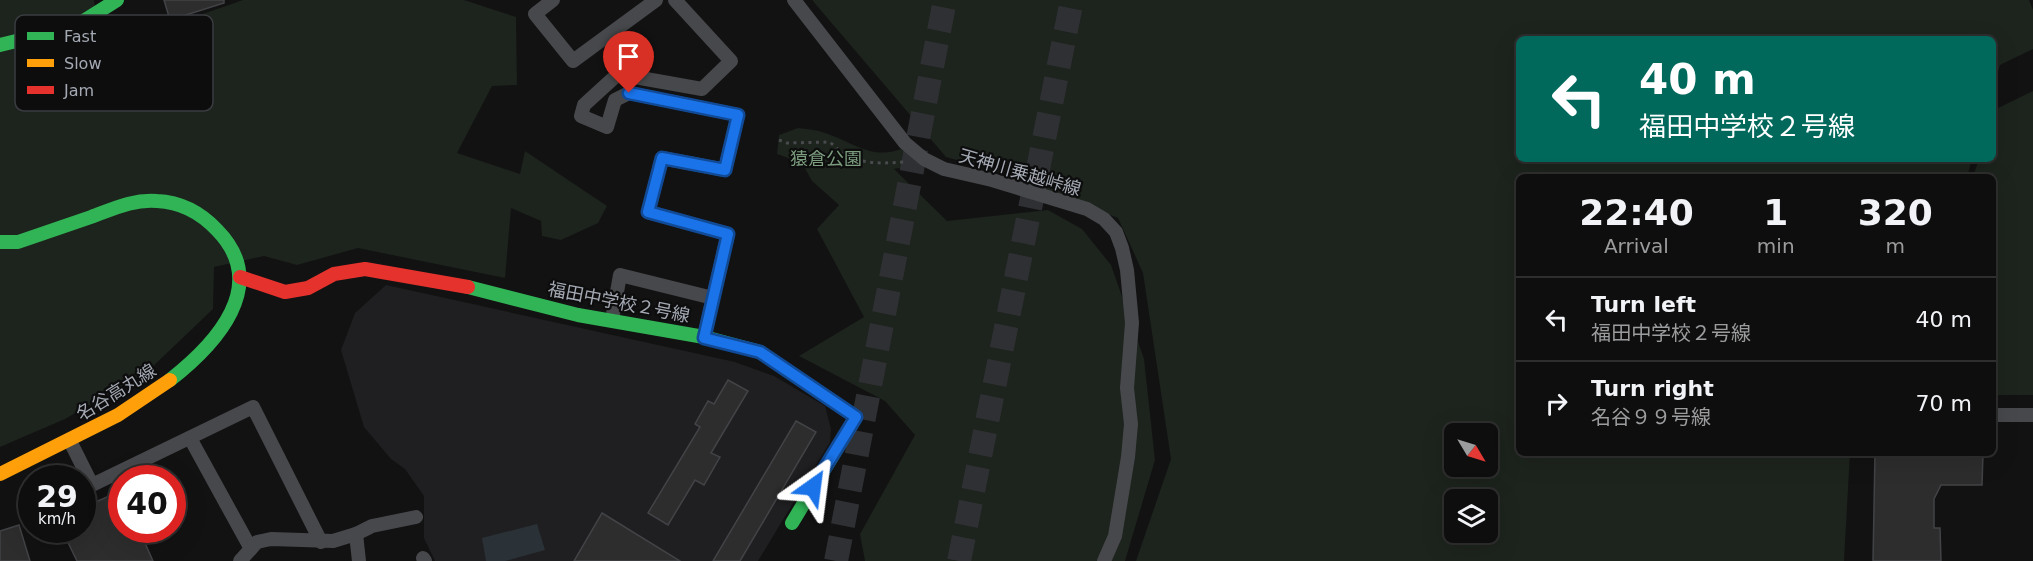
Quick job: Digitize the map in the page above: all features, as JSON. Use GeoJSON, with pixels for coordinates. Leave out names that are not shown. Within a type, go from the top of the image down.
{"type":"FeatureCollection","features":[{"type":"Feature","properties":{"kind":"street"},"geometry":{"type":"LineString","coordinates":[[93,15],[117,0]]}},
{"type":"Feature","properties":{"kind":"street"},"geometry":{"type":"LineString","coordinates":[[553,0],[536,14],[573,61],[656,0]]}},
{"type":"Feature","properties":{"kind":"street"},"geometry":{"type":"LineString","coordinates":[[675,0],[731,62],[702,89],[618,74],[584,105],[580,116],[607,127],[615,100],[629,93],[738,115],[725,170],[662,158],[648,212],[728,234],[704,338]]}},
{"type":"Feature","properties":{"kind":"street","name":"天神川乗越峠線"},"geometry":{"type":"LineString","coordinates":[[794,0],[904,143],[924,159],[960,174],[992,180],[1070,202],[1104,219],[1116,232],[1127,270],[1132,323],[1126,388],[1131,424],[1115,536],[1104,561]]}},
{"type":"Feature","properties":{"kind":"street"},"geometry":{"type":"LineString","coordinates":[[0,45],[15,41]]}},
{"type":"Feature","properties":{"kind":"street","name":"名谷高丸線"},"geometry":{"type":"LineString","coordinates":[[0,242],[18,242],[135,202],[173,202],[201,214],[221,234],[233,251],[240,277],[238,302],[221,330],[194,359],[150,396],[70,441],[0,474]]}},
{"type":"Feature","properties":{"kind":"street","name":"福田中学校２号線"},"geometry":{"type":"LineString","coordinates":[[240,277],[285,292],[308,288],[334,274],[365,269],[457,284],[578,315],[704,338],[760,352],[856,417],[792,523]]}},
{"type":"Feature","properties":{"kind":"street"},"geometry":{"type":"LineString","coordinates":[[612,320],[620,275],[713,298]]}},
{"type":"Feature","properties":{"kind":"street"},"geometry":{"type":"LineString","coordinates":[[70,441],[92,485],[254,407],[321,542]]}},
{"type":"Feature","properties":{"kind":"street"},"geometry":{"type":"LineString","coordinates":[[1996,415],[2033,415]]}},
{"type":"Feature","properties":{"kind":"street"},"geometry":{"type":"LineString","coordinates":[[190,438],[251,549]]}},
{"type":"Feature","properties":{"kind":"street"},"geometry":{"type":"LineString","coordinates":[[240,561],[257,542],[271,539],[333,541],[357,534],[372,526],[416,517]]}},
{"type":"Feature","properties":{"kind":"street"},"geometry":{"type":"LineString","coordinates":[[357,534],[359,561]]}},
{"type":"Feature","properties":{"kind":"path"},"geometry":{"type":"LineString","coordinates":[[779,140],[787,143],[830,142],[838,150],[858,161],[877,164],[924,159]]}},
{"type":"Feature","properties":{"kind":"shaded area"},"geometry":{"type":"Polygon","coordinates":[[[386,285],[735,362],[774,376],[825,406],[831,429],[830,442],[758,561],[435,561],[424,538],[424,496],[405,469],[391,459],[364,427],[341,350],[355,313],[386,285]]]}},
{"type":"Feature","properties":{"kind":"shaded area"},"geometry":{"type":"Polygon","coordinates":[[[537,524],[545,550],[505,561],[486,561],[482,538],[537,524]]]}},
{"type":"Feature","properties":{"kind":"green space"},"geometry":{"type":"Polygon","coordinates":[[[0,0],[94,0],[96,15],[15,15],[15,111],[213,111],[213,15],[200,15],[243,0],[464,0],[516,17],[517,85],[492,86],[457,153],[520,174],[525,151],[607,206],[598,223],[561,240],[542,236],[541,221],[511,208],[505,278],[358,248],[297,265],[264,256],[214,267],[213,309],[147,372],[65,419],[0,447],[0,0]]]}},
{"type":"Feature","properties":{"kind":"green space"},"geometry":{"type":"Polygon","coordinates":[[[812,0],[2029,0],[2033,10],[2033,49],[2000,65],[1996,79],[1996,36],[1516,36],[1516,162],[1971,162],[1968,174],[1516,174],[1516,456],[1850,456],[1844,561],[1136,561],[1171,459],[1143,273],[1118,218],[1013,176],[946,157],[812,0]]]}},
{"type":"Feature","properties":{"kind":"green space"},"geometry":{"type":"Polygon","coordinates":[[[2033,91],[2033,395],[1996,395],[1996,174],[1974,174],[1978,162],[1996,162],[1996,109],[2033,91]]]}},
{"type":"Feature","properties":{"kind":"green space","name":"猿倉公園"},"geometry":{"type":"Polygon","coordinates":[[[798,128],[822,132],[873,152],[882,153],[904,148],[923,164],[894,169],[947,221],[1048,210],[1082,229],[1111,265],[1144,359],[1155,460],[1125,561],[865,561],[860,534],[915,435],[885,401],[799,356],[864,317],[817,229],[839,205],[812,181],[802,163],[777,154],[779,135],[798,128]]]}},
{"type":"Feature","properties":{"kind":"building"},"geometry":{"type":"Polygon","coordinates":[[[164,0],[224,0],[224,3],[186,15],[168,15],[164,0]]]}},
{"type":"Feature","properties":{"kind":"building"},"geometry":{"type":"Polygon","coordinates":[[[728,380],[748,391],[711,453],[720,457],[704,485],[695,480],[668,525],[648,513],[700,427],[695,424],[708,401],[714,404],[728,380]]]}},
{"type":"Feature","properties":{"kind":"building"},"geometry":{"type":"Polygon","coordinates":[[[796,421],[816,432],[740,561],[713,561],[796,421]]]}},
{"type":"Feature","properties":{"kind":"building"},"geometry":{"type":"Polygon","coordinates":[[[1875,456],[1983,456],[1982,485],[1941,485],[1934,499],[1934,528],[1940,528],[1941,561],[1873,561],[1875,456]]]}},
{"type":"Feature","properties":{"kind":"building"},"geometry":{"type":"Polygon","coordinates":[[[108,497],[108,543],[145,543],[153,561],[77,561],[68,543],[96,543],[96,502],[108,497]]]}},
{"type":"Feature","properties":{"kind":"building"},"geometry":{"type":"Polygon","coordinates":[[[602,513],[680,561],[574,561],[602,513]]]}},
{"type":"Feature","properties":{"kind":"building"},"geometry":{"type":"Polygon","coordinates":[[[18,525],[18,543],[24,543],[30,561],[0,561],[0,531],[18,525]]]}},
{"type":"Feature","properties":{"kind":"tunnel"},"geometry":{"type":"LineString","coordinates":[[836,561],[945,0]]}},
{"type":"Feature","properties":{"kind":"tunnel"},"geometry":{"type":"LineString","coordinates":[[959,561],[1072,0]]}},
{"type":"Feature","properties":{"kind":"traffic: fast"},"geometry":{"type":"LineString","coordinates":[[93,15],[117,0]]}},
{"type":"Feature","properties":{"kind":"traffic: fast"},"geometry":{"type":"LineString","coordinates":[[0,45],[15,41]]}},
{"type":"Feature","properties":{"kind":"traffic: fast"},"geometry":{"type":"LineString","coordinates":[[0,242],[18,242],[131,203],[166,202],[190,210],[204,218],[217,230],[232,251],[239,272],[238,292],[231,312],[219,331],[204,349],[170,380]]}},
{"type":"Feature","properties":{"kind":"traffic: fast"},"geometry":{"type":"LineString","coordinates":[[468,287],[578,315],[704,337],[760,352],[856,417],[792,523]]}},
{"type":"Feature","properties":{"kind":"traffic: slow"},"geometry":{"type":"LineString","coordinates":[[0,474],[118,415],[170,380]]}},
{"type":"Feature","properties":{"kind":"traffic: jam"},"geometry":{"type":"LineString","coordinates":[[240,277],[285,292],[308,288],[334,274],[365,269],[468,287]]}},
{"type":"Feature","properties":{"kind":"route"},"geometry":{"type":"LineString","coordinates":[[629,93],[738,115],[725,170],[662,158],[648,212],[728,234],[704,338],[760,352],[856,417],[813,487]]}}]}
